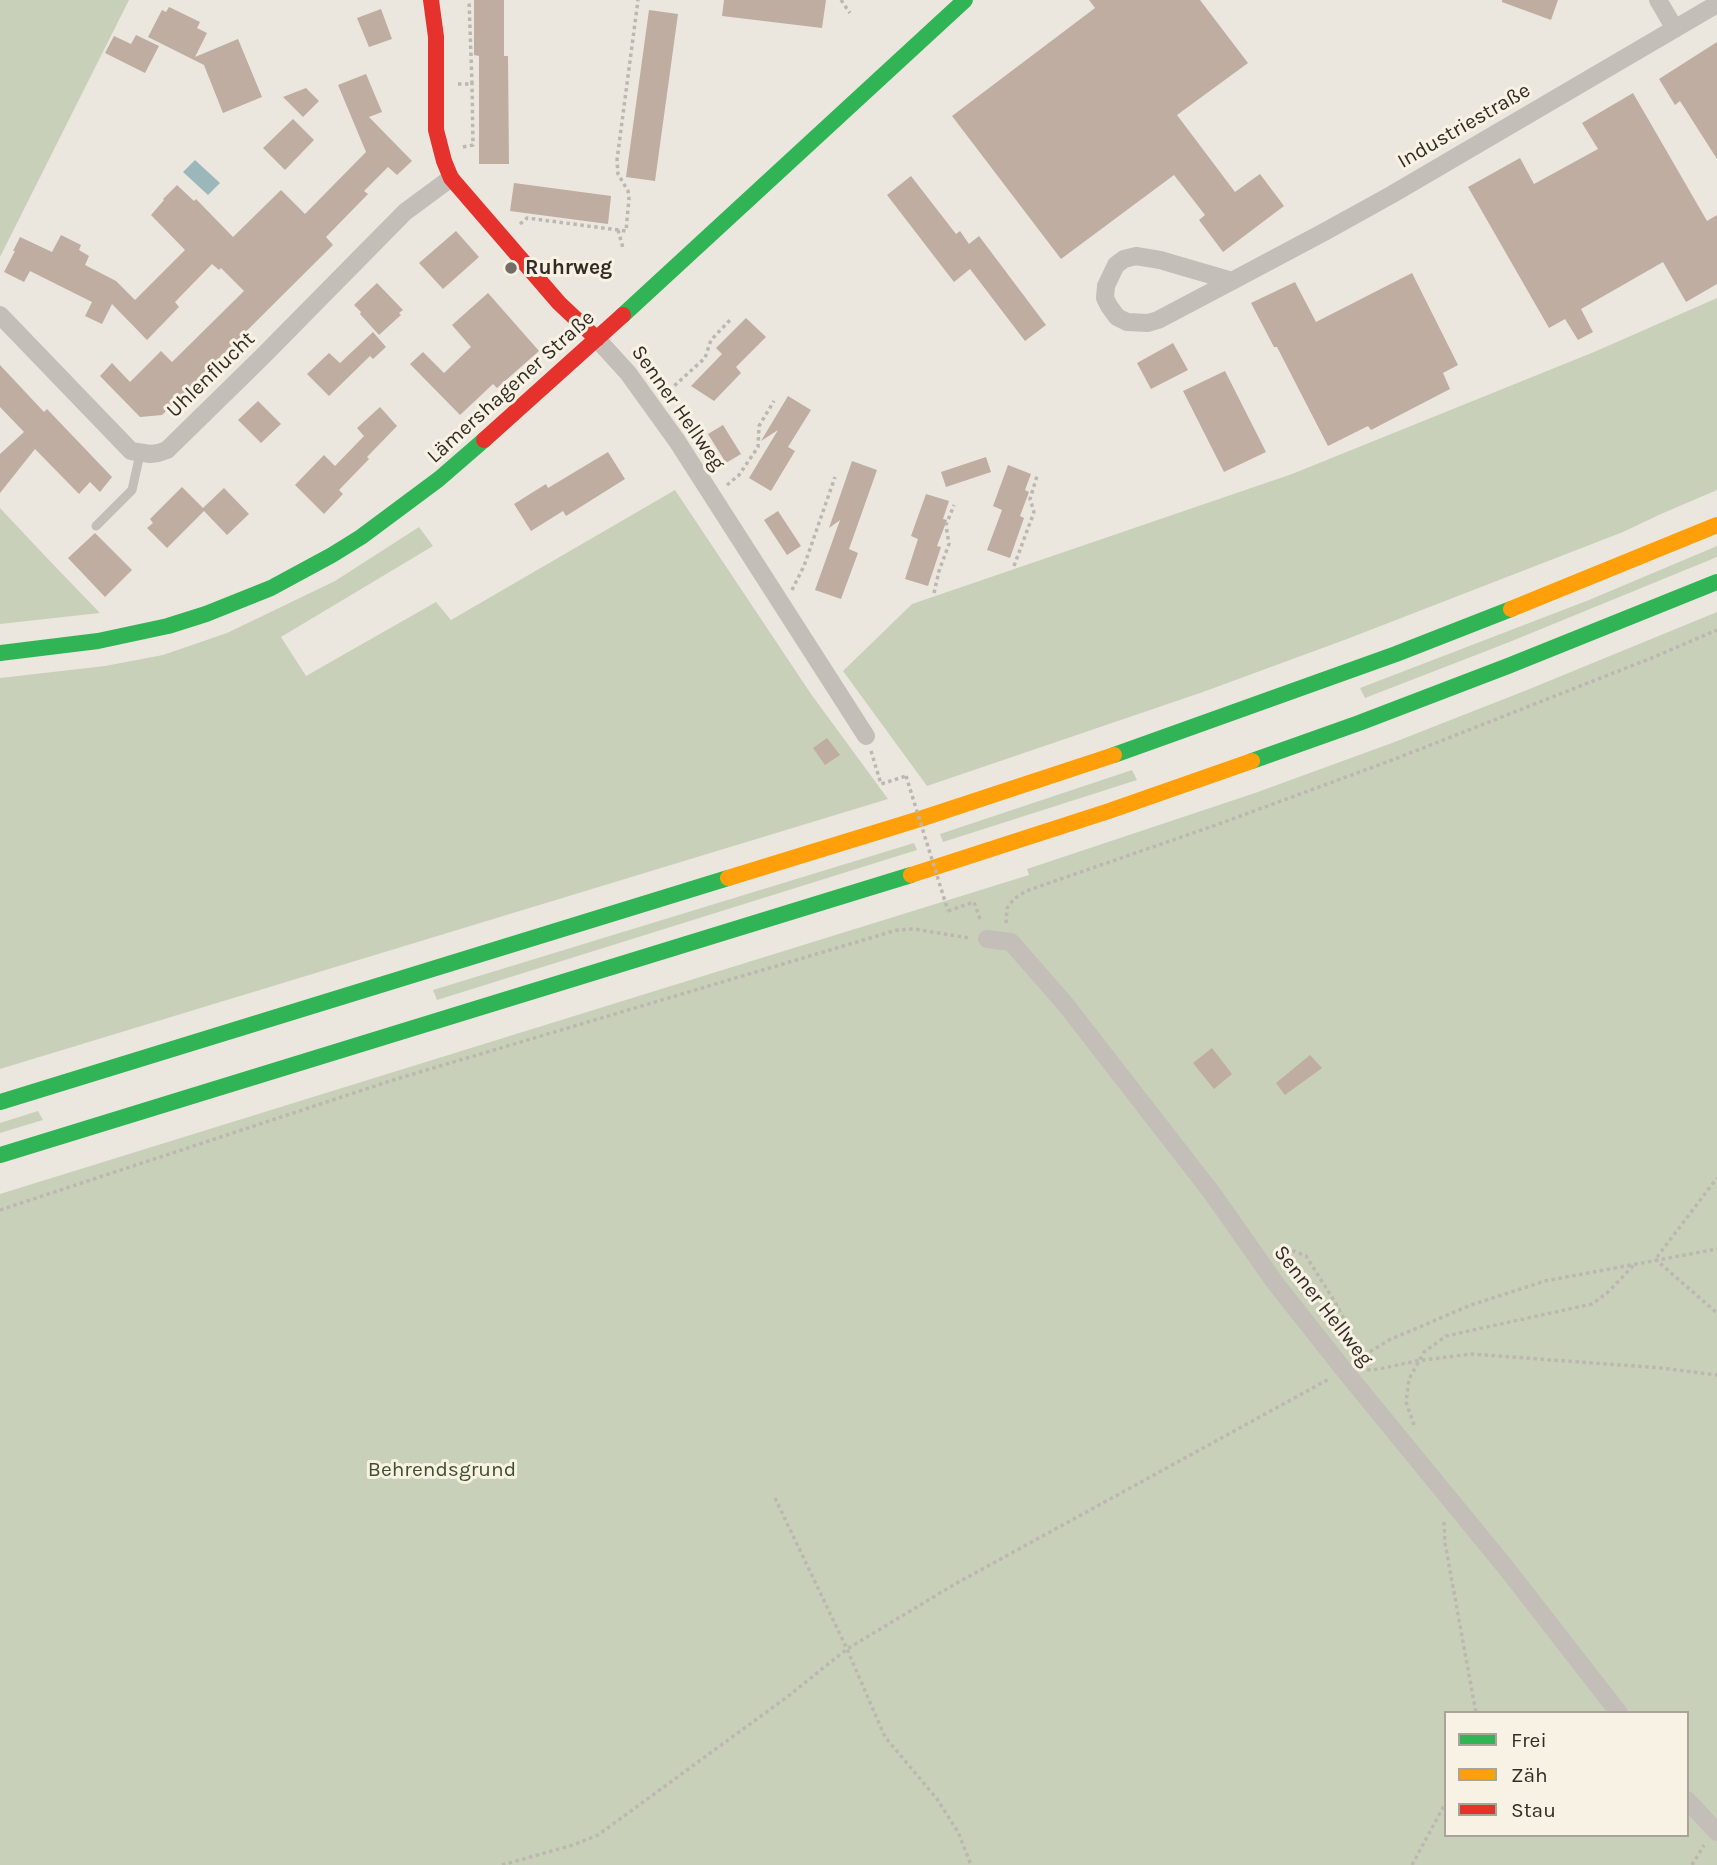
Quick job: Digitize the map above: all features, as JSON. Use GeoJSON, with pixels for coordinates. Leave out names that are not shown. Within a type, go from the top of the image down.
{"type":"FeatureCollection","features":[{"type":"Feature","properties":{"kind":"main road","name":"Senner Hellweg"},"geometry":{"type":"LineString","coordinates":[[431,0],[436,37],[436,130],[440,150],[451,178],[559,303],[597,339]]}},
{"type":"Feature","properties":{"kind":"main road","name":"Lämershagener Straße"},"geometry":{"type":"LineString","coordinates":[[0,653],[98,641],[168,626],[234,604],[299,573],[361,537],[439,479],[514,415],[965,0]]}},
{"type":"Feature","properties":{"kind":"main road"},"geometry":{"type":"LineString","coordinates":[[0,1102],[1071,770],[1396,654],[1717,525]]}},
{"type":"Feature","properties":{"kind":"main road"},"geometry":{"type":"LineString","coordinates":[[0,1155],[925,871],[1109,811],[1359,723],[1717,582]]}},
{"type":"Feature","properties":{"kind":"street"},"geometry":{"type":"LineString","coordinates":[[1658,0],[1675,29]]}},
{"type":"Feature","properties":{"kind":"street","name":"Industriestraße"},"geometry":{"type":"LineString","coordinates":[[1232,281],[1160,260],[1136,256],[1124,259],[1116,265],[1106,286],[1105,298],[1117,317],[1148,323],[1158,320],[1232,281],[1383,200],[1717,4]]}},
{"type":"Feature","properties":{"kind":"street","name":"Uhlenflucht"},"geometry":{"type":"LineString","coordinates":[[140,454],[167,450],[405,212],[451,178]]}},
{"type":"Feature","properties":{"kind":"street"},"geometry":{"type":"LineString","coordinates":[[0,315],[131,451],[140,454]]}},
{"type":"Feature","properties":{"kind":"street","name":"Senner Hellweg"},"geometry":{"type":"LineString","coordinates":[[597,339],[652,405],[866,736]]}},
{"type":"Feature","properties":{"kind":"street"},"geometry":{"type":"LineString","coordinates":[[986,936],[1011,942]]}},
{"type":"Feature","properties":{"kind":"street","name":"Senner Hellweg"},"geometry":{"type":"LineString","coordinates":[[1011,942],[1066,1005],[1212,1193],[1263,1267],[1351,1365],[1442,1489],[1617,1711]]}},
{"type":"Feature","properties":{"kind":"street"},"geometry":{"type":"LineString","coordinates":[[1689,1802],[1717,1832]]}},
{"type":"Feature","properties":{"kind":"lane"},"geometry":{"type":"LineString","coordinates":[[96,526],[132,490],[140,454]]}},
{"type":"Feature","properties":{"kind":"path"},"geometry":{"type":"LineString","coordinates":[[440,150],[473,145],[469,0]]}},
{"type":"Feature","properties":{"kind":"path"},"geometry":{"type":"LineString","coordinates":[[516,227],[527,218],[626,231],[628,191],[618,174],[617,160],[638,0]]}},
{"type":"Feature","properties":{"kind":"path"},"geometry":{"type":"LineString","coordinates":[[841,0],[850,13]]}},
{"type":"Feature","properties":{"kind":"path"},"geometry":{"type":"LineString","coordinates":[[435,83],[472,84]]}},
{"type":"Feature","properties":{"kind":"path"},"geometry":{"type":"LineString","coordinates":[[618,230],[623,248]]}},
{"type":"Feature","properties":{"kind":"path"},"geometry":{"type":"LineString","coordinates":[[652,405],[705,358],[711,340],[731,320]]}},
{"type":"Feature","properties":{"kind":"path"},"geometry":{"type":"LineString","coordinates":[[712,496],[739,475],[758,447],[759,426],[774,401]]}},
{"type":"Feature","properties":{"kind":"path"},"geometry":{"type":"LineString","coordinates":[[1014,566],[1034,512],[1030,499],[1037,476]]}},
{"type":"Feature","properties":{"kind":"path"},"geometry":{"type":"LineString","coordinates":[[781,603],[790,594],[804,566],[835,477]]}},
{"type":"Feature","properties":{"kind":"path"},"geometry":{"type":"LineString","coordinates":[[934,593],[949,544],[946,526],[954,505]]}},
{"type":"Feature","properties":{"kind":"path"},"geometry":{"type":"LineString","coordinates":[[1011,942],[1006,932],[1007,908],[1026,891],[1395,759],[1717,630]]}},
{"type":"Feature","properties":{"kind":"path"},"geometry":{"type":"LineString","coordinates":[[0,1210],[393,1080],[897,929],[914,929],[977,940],[986,936],[974,902],[948,911],[906,776],[881,784],[875,764]]}},
{"type":"Feature","properties":{"kind":"path"},"geometry":{"type":"LineString","coordinates":[[1655,1259],[1717,1178]]}},
{"type":"Feature","properties":{"kind":"path"},"geometry":{"type":"LineString","coordinates":[[502,1865],[598,1835],[787,1697],[847,1649],[955,1584],[1351,1365],[1389,1339],[1471,1305],[1545,1280],[1717,1249]]}},
{"type":"Feature","properties":{"kind":"path"},"geometry":{"type":"LineString","coordinates":[[1263,1267],[1283,1253],[1294,1251],[1306,1256],[1353,1336],[1351,1365]]}},
{"type":"Feature","properties":{"kind":"path"},"geometry":{"type":"LineString","coordinates":[[1655,1259],[1717,1313]]}},
{"type":"Feature","properties":{"kind":"path"},"geometry":{"type":"LineString","coordinates":[[1417,1435],[1406,1402],[1409,1379],[1424,1352],[1446,1336],[1592,1304],[1607,1293],[1636,1263]]}},
{"type":"Feature","properties":{"kind":"path"},"geometry":{"type":"LineString","coordinates":[[1351,1365],[1379,1369],[1471,1354],[1661,1368],[1717,1375]]}},
{"type":"Feature","properties":{"kind":"path"},"geometry":{"type":"LineString","coordinates":[[1442,1489],[1445,1543],[1476,1711]]}},
{"type":"Feature","properties":{"kind":"path"},"geometry":{"type":"LineString","coordinates":[[775,1498],[847,1649],[885,1737],[937,1799],[958,1832],[971,1865]]}},
{"type":"Feature","properties":{"kind":"path"},"geometry":{"type":"LineString","coordinates":[[1412,1865],[1444,1806]]}},
{"type":"Feature","properties":{"kind":"green space"},"geometry":{"type":"Polygon","coordinates":[[[0,0],[129,0],[0,257],[0,0]]]}},
{"type":"Feature","properties":{"kind":"green space"},"geometry":{"type":"Polygon","coordinates":[[[1717,298],[1717,490],[1623,532],[1203,692],[927,786],[843,671],[912,604],[1292,474],[1594,352],[1717,298]]]}},
{"type":"Feature","properties":{"kind":"green space"},"geometry":{"type":"Polygon","coordinates":[[[675,490],[811,694],[888,799],[0,1069],[0,678],[105,666],[163,655],[227,633],[335,581],[419,527],[433,546],[281,637],[306,676],[436,602],[451,620],[675,490]]]}},
{"type":"Feature","properties":{"kind":"green space"},"geometry":{"type":"Polygon","coordinates":[[[0,508],[47,558],[100,613],[0,624],[0,508]]]}},
{"type":"Feature","properties":{"kind":"green space"},"geometry":{"type":"Polygon","coordinates":[[[1717,546],[1717,557],[1507,643],[1365,698],[1360,688],[1589,600],[1717,546]]]}},
{"type":"Feature","properties":{"kind":"green space","name":"Behrendsgrund"},"geometry":{"type":"Polygon","coordinates":[[[1717,612],[1717,1865],[0,1865],[0,1194],[1029,875],[1027,869],[1255,793],[1392,743],[1717,612]]]}},
{"type":"Feature","properties":{"kind":"green space"},"geometry":{"type":"Polygon","coordinates":[[[1132,770],[1137,780],[943,842],[940,834],[1132,770]]]}},
{"type":"Feature","properties":{"kind":"green space"},"geometry":{"type":"Polygon","coordinates":[[[914,843],[917,850],[437,1000],[433,990],[914,843]]]}},
{"type":"Feature","properties":{"kind":"green space"},"geometry":{"type":"Polygon","coordinates":[[[38,1111],[43,1120],[0,1133],[0,1123],[38,1111]]]}},
{"type":"Feature","properties":{"kind":"water"},"geometry":{"type":"Polygon","coordinates":[[[195,160],[220,183],[208,195],[183,172],[195,160]]]}},
{"type":"Feature","properties":{"kind":"building"},"geometry":{"type":"Polygon","coordinates":[[[474,0],[504,0],[504,56],[508,56],[509,164],[479,164],[479,56],[474,55],[474,0]]]}},
{"type":"Feature","properties":{"kind":"building"},"geometry":{"type":"Polygon","coordinates":[[[724,0],[826,0],[822,28],[722,16],[724,0]]]}},
{"type":"Feature","properties":{"kind":"building"},"geometry":{"type":"Polygon","coordinates":[[[1089,0],[1200,0],[1248,63],[1177,115],[1235,192],[1260,174],[1284,206],[1223,252],[1199,220],[1205,215],[1174,175],[1061,259],[952,116],[1095,8],[1089,0]]]}},
{"type":"Feature","properties":{"kind":"building"},"geometry":{"type":"Polygon","coordinates":[[[1502,0],[1558,0],[1551,20],[1502,0]]]}},
{"type":"Feature","properties":{"kind":"building"},"geometry":{"type":"Polygon","coordinates":[[[169,7],[200,22],[197,28],[207,33],[195,57],[238,39],[262,97],[223,113],[204,65],[148,37],[162,10],[166,12],[169,7]]]}},
{"type":"Feature","properties":{"kind":"building"},"geometry":{"type":"Polygon","coordinates":[[[381,9],[392,39],[369,47],[357,18],[381,9]]]}},
{"type":"Feature","properties":{"kind":"building"},"geometry":{"type":"Polygon","coordinates":[[[649,10],[678,14],[655,181],[626,177],[649,10]]]}},
{"type":"Feature","properties":{"kind":"building"},"geometry":{"type":"Polygon","coordinates":[[[136,35],[159,46],[145,73],[105,53],[114,36],[131,44],[136,35]]]}},
{"type":"Feature","properties":{"kind":"building"},"geometry":{"type":"Polygon","coordinates":[[[1717,42],[1717,159],[1680,101],[1675,105],[1659,79],[1717,42]]]}},
{"type":"Feature","properties":{"kind":"building"},"geometry":{"type":"Polygon","coordinates":[[[366,74],[382,112],[369,117],[412,161],[397,175],[388,167],[364,191],[368,194],[326,237],[333,245],[162,415],[140,417],[100,376],[112,363],[130,382],[161,351],[172,362],[244,291],[221,268],[219,270],[212,264],[175,302],[179,307],[147,340],[112,304],[102,324],[85,316],[92,302],[30,271],[24,282],[4,272],[20,237],[52,252],[61,235],[81,245],[79,250],[89,256],[85,265],[116,281],[135,300],[185,250],[151,215],[177,185],[194,201],[196,199],[233,237],[281,190],[305,214],[366,152],[338,85],[366,74]]]}},
{"type":"Feature","properties":{"kind":"building"},"geometry":{"type":"Polygon","coordinates":[[[306,88],[319,101],[303,117],[283,97],[306,88]]]}},
{"type":"Feature","properties":{"kind":"building"},"geometry":{"type":"Polygon","coordinates":[[[1633,93],[1707,221],[1717,215],[1717,284],[1686,302],[1663,262],[1581,309],[1593,332],[1578,340],[1565,319],[1549,328],[1468,187],[1520,158],[1534,184],[1598,149],[1582,123],[1633,93]]]}},
{"type":"Feature","properties":{"kind":"building"},"geometry":{"type":"Polygon","coordinates":[[[293,119],[314,140],[285,170],[263,148],[293,119]]]}},
{"type":"Feature","properties":{"kind":"building"},"geometry":{"type":"Polygon","coordinates":[[[911,176],[956,234],[960,231],[969,244],[979,236],[1046,325],[1025,341],[970,269],[954,282],[887,195],[911,176]]]}},
{"type":"Feature","properties":{"kind":"building"},"geometry":{"type":"Polygon","coordinates":[[[514,183],[611,196],[608,224],[510,211],[514,183]]]}},
{"type":"Feature","properties":{"kind":"building"},"geometry":{"type":"Polygon","coordinates":[[[456,231],[479,257],[443,289],[419,263],[456,231]]]}},
{"type":"Feature","properties":{"kind":"building"},"geometry":{"type":"Polygon","coordinates":[[[1412,273],[1458,365],[1443,373],[1450,389],[1371,430],[1368,426],[1328,446],[1251,303],[1295,282],[1316,322],[1412,273]]]}},
{"type":"Feature","properties":{"kind":"building"},"geometry":{"type":"Polygon","coordinates":[[[377,283],[403,310],[379,335],[354,305],[377,283]]]}},
{"type":"Feature","properties":{"kind":"building"},"geometry":{"type":"Polygon","coordinates":[[[488,293],[539,351],[497,388],[493,384],[460,415],[410,364],[423,352],[444,373],[471,347],[452,325],[488,293]]]}},
{"type":"Feature","properties":{"kind":"building"},"geometry":{"type":"Polygon","coordinates":[[[746,318],[766,337],[736,367],[741,373],[714,401],[691,386],[722,354],[716,348],[746,318]]]}},
{"type":"Feature","properties":{"kind":"building"},"geometry":{"type":"Polygon","coordinates":[[[373,332],[386,347],[373,359],[370,356],[329,396],[307,374],[329,353],[340,363],[373,332]]]}},
{"type":"Feature","properties":{"kind":"building"},"geometry":{"type":"Polygon","coordinates":[[[1173,343],[1188,370],[1151,389],[1137,363],[1173,343]]]}},
{"type":"Feature","properties":{"kind":"building"},"geometry":{"type":"Polygon","coordinates":[[[0,365],[44,412],[47,409],[112,477],[100,492],[90,482],[79,494],[35,449],[0,493],[0,454],[24,432],[0,407],[0,365]]]}},
{"type":"Feature","properties":{"kind":"building"},"geometry":{"type":"Polygon","coordinates":[[[1225,371],[1266,452],[1224,472],[1183,391],[1225,371]]]}},
{"type":"Feature","properties":{"kind":"building"},"geometry":{"type":"Polygon","coordinates":[[[788,396],[811,410],[788,447],[795,451],[771,491],[749,478],[778,430],[761,441],[788,396]]]}},
{"type":"Feature","properties":{"kind":"building"},"geometry":{"type":"Polygon","coordinates":[[[258,401],[281,424],[261,443],[238,420],[258,401]]]}},
{"type":"Feature","properties":{"kind":"building"},"geometry":{"type":"Polygon","coordinates":[[[380,407],[397,426],[339,490],[343,494],[324,514],[295,485],[324,455],[335,466],[364,436],[357,428],[380,407]]]}},
{"type":"Feature","properties":{"kind":"building"},"geometry":{"type":"Polygon","coordinates":[[[723,425],[741,454],[726,463],[708,434],[723,425]]]}},
{"type":"Feature","properties":{"kind":"building"},"geometry":{"type":"Polygon","coordinates":[[[608,452],[625,479],[566,516],[563,511],[531,531],[514,504],[546,484],[548,488],[608,452]]]}},
{"type":"Feature","properties":{"kind":"building"},"geometry":{"type":"Polygon","coordinates":[[[986,457],[991,472],[946,487],[941,472],[986,457]]]}},
{"type":"Feature","properties":{"kind":"building"},"geometry":{"type":"Polygon","coordinates":[[[852,461],[877,470],[849,549],[858,553],[841,599],[815,590],[840,520],[829,528],[852,461]]]}},
{"type":"Feature","properties":{"kind":"building"},"geometry":{"type":"Polygon","coordinates":[[[1008,465],[1031,474],[1025,490],[1029,492],[1020,516],[1024,518],[1010,558],[987,550],[1002,510],[993,506],[1008,465]]]}},
{"type":"Feature","properties":{"kind":"building"},"geometry":{"type":"Polygon","coordinates":[[[182,487],[203,508],[224,488],[249,514],[227,535],[204,511],[167,548],[147,528],[153,523],[150,519],[182,487]]]}},
{"type":"Feature","properties":{"kind":"building"},"geometry":{"type":"Polygon","coordinates":[[[926,494],[949,501],[943,519],[947,520],[937,546],[941,547],[928,586],[905,579],[918,539],[911,536],[926,494]]]}},
{"type":"Feature","properties":{"kind":"building"},"geometry":{"type":"Polygon","coordinates":[[[778,511],[801,546],[787,555],[764,520],[778,511]]]}},
{"type":"Feature","properties":{"kind":"building"},"geometry":{"type":"Polygon","coordinates":[[[95,533],[132,570],[105,597],[68,558],[95,533]]]}},
{"type":"Feature","properties":{"kind":"building"},"geometry":{"type":"Polygon","coordinates":[[[827,738],[840,755],[825,765],[813,748],[827,738]]]}},
{"type":"Feature","properties":{"kind":"building"},"geometry":{"type":"Polygon","coordinates":[[[1212,1048],[1232,1074],[1214,1089],[1193,1063],[1212,1048]]]}},
{"type":"Feature","properties":{"kind":"building"},"geometry":{"type":"Polygon","coordinates":[[[1310,1055],[1322,1068],[1285,1095],[1276,1083],[1310,1055]]]}},
{"type":"Feature","properties":{"kind":"traffic: fast"},"geometry":{"type":"LineString","coordinates":[[623,315],[965,0]]}},
{"type":"Feature","properties":{"kind":"traffic: fast"},"geometry":{"type":"LineString","coordinates":[[0,653],[98,641],[168,626],[271,588],[361,537],[439,479],[484,440]]}},
{"type":"Feature","properties":{"kind":"traffic: fast"},"geometry":{"type":"LineString","coordinates":[[1252,761],[1508,666],[1717,582]]}},
{"type":"Feature","properties":{"kind":"traffic: fast"},"geometry":{"type":"LineString","coordinates":[[1114,755],[1396,654],[1511,609]]}},
{"type":"Feature","properties":{"kind":"traffic: fast"},"geometry":{"type":"LineString","coordinates":[[0,1155],[911,875]]}},
{"type":"Feature","properties":{"kind":"traffic: fast"},"geometry":{"type":"LineString","coordinates":[[0,1102],[728,878]]}},
{"type":"Feature","properties":{"kind":"traffic: slow"},"geometry":{"type":"LineString","coordinates":[[1511,609],[1717,525]]}},
{"type":"Feature","properties":{"kind":"traffic: slow"},"geometry":{"type":"LineString","coordinates":[[728,878],[1114,755]]}},
{"type":"Feature","properties":{"kind":"traffic: slow"},"geometry":{"type":"LineString","coordinates":[[911,875],[1252,761]]}},
{"type":"Feature","properties":{"kind":"traffic: jam"},"geometry":{"type":"LineString","coordinates":[[431,0],[436,37],[436,130],[451,178],[559,303],[597,339]]}},
{"type":"Feature","properties":{"kind":"traffic: jam"},"geometry":{"type":"LineString","coordinates":[[484,440],[623,315]]}},
{"type":"Feature","properties":{"kind":"place","name":"Ruhrweg"},"geometry":{"type":"Point","coordinates":[511,268]}}]}
